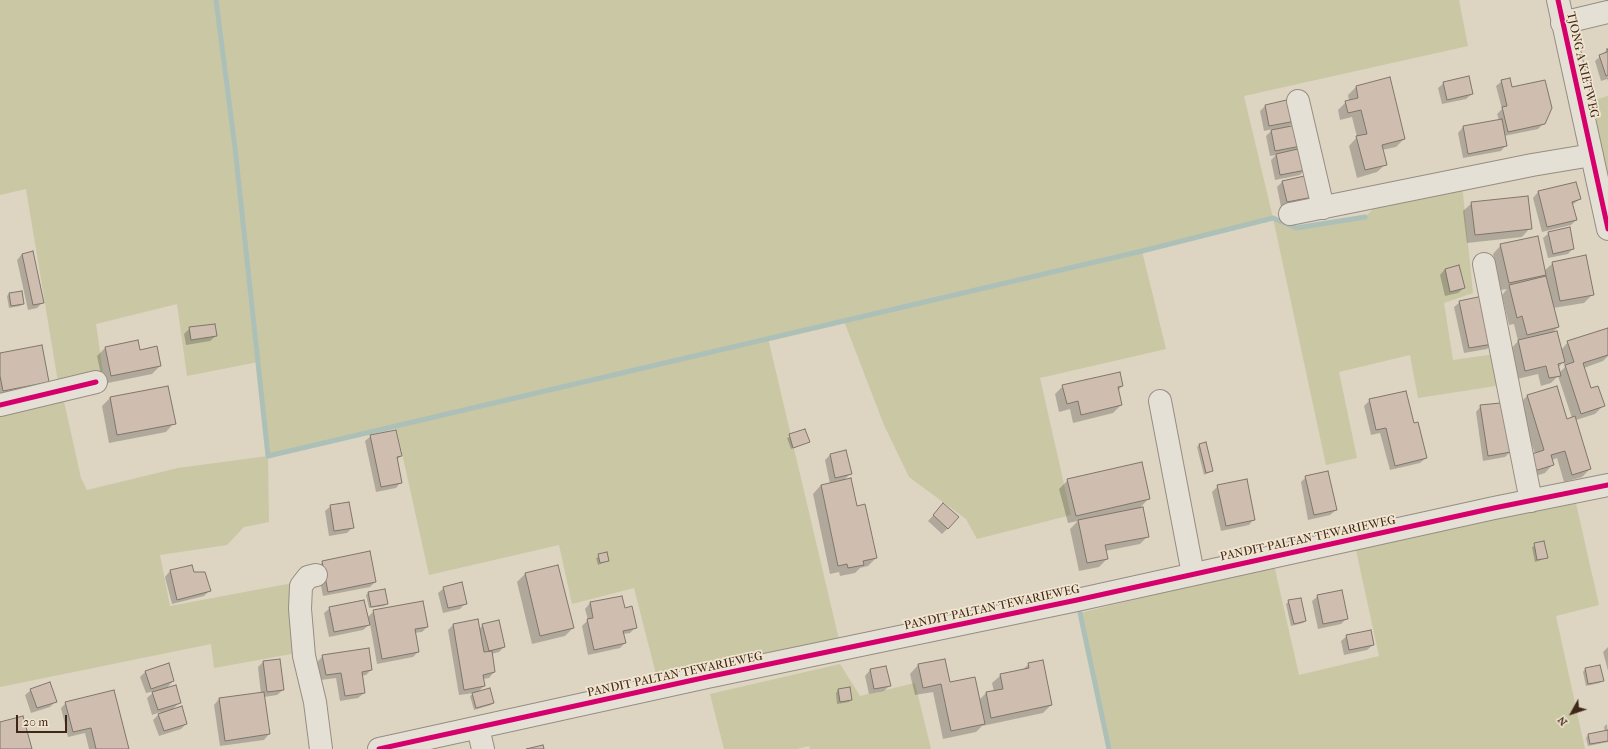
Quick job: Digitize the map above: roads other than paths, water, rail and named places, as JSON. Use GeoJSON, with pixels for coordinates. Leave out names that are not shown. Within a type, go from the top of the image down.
{"type":"FeatureCollection","features":[{"type":"Feature","properties":{"kind":"street","name":"TJONG A KIETWEG"},"geometry":{"type":"LineString","coordinates":[[1558,0],[1608,229]]}},
{"type":"Feature","properties":{"kind":"street"},"geometry":{"type":"LineString","coordinates":[[1562,23],[1608,12]]}},
{"type":"Feature","properties":{"kind":"street"},"geometry":{"type":"LineString","coordinates":[[1298,101],[1323,208]]}},
{"type":"Feature","properties":{"kind":"street"},"geometry":{"type":"LineString","coordinates":[[1290,214],[1524,167],[1592,155]]}},
{"type":"Feature","properties":{"kind":"street"},"geometry":{"type":"LineString","coordinates":[[1484,264],[1530,501]]}},
{"type":"Feature","properties":{"kind":"street"},"geometry":{"type":"LineString","coordinates":[[0,405],[96,382]]}},
{"type":"Feature","properties":{"kind":"street"},"geometry":{"type":"LineString","coordinates":[[1160,401],[1193,574]]}},
{"type":"Feature","properties":{"kind":"street","name":"PANDIT PALTAN TEWARIEWEG"},"geometry":{"type":"LineString","coordinates":[[379,749],[1608,485]]}},
{"type":"Feature","properties":{"kind":"street"},"geometry":{"type":"LineString","coordinates":[[316,575],[308,577],[301,586],[300,609],[304,656],[316,702],[321,749]]}},
{"type":"Feature","properties":{"kind":"street"},"geometry":{"type":"LineString","coordinates":[[478,728],[483,749]]}},
{"type":"Feature","properties":{"kind":"waterway"},"geometry":{"type":"LineString","coordinates":[[216,0],[235,148],[268,456],[1142,251],[1273,218],[1296,228],[1365,217]]}},
{"type":"Feature","properties":{"kind":"waterway"},"geometry":{"type":"LineString","coordinates":[[1080,613],[1109,749]]}}]}
